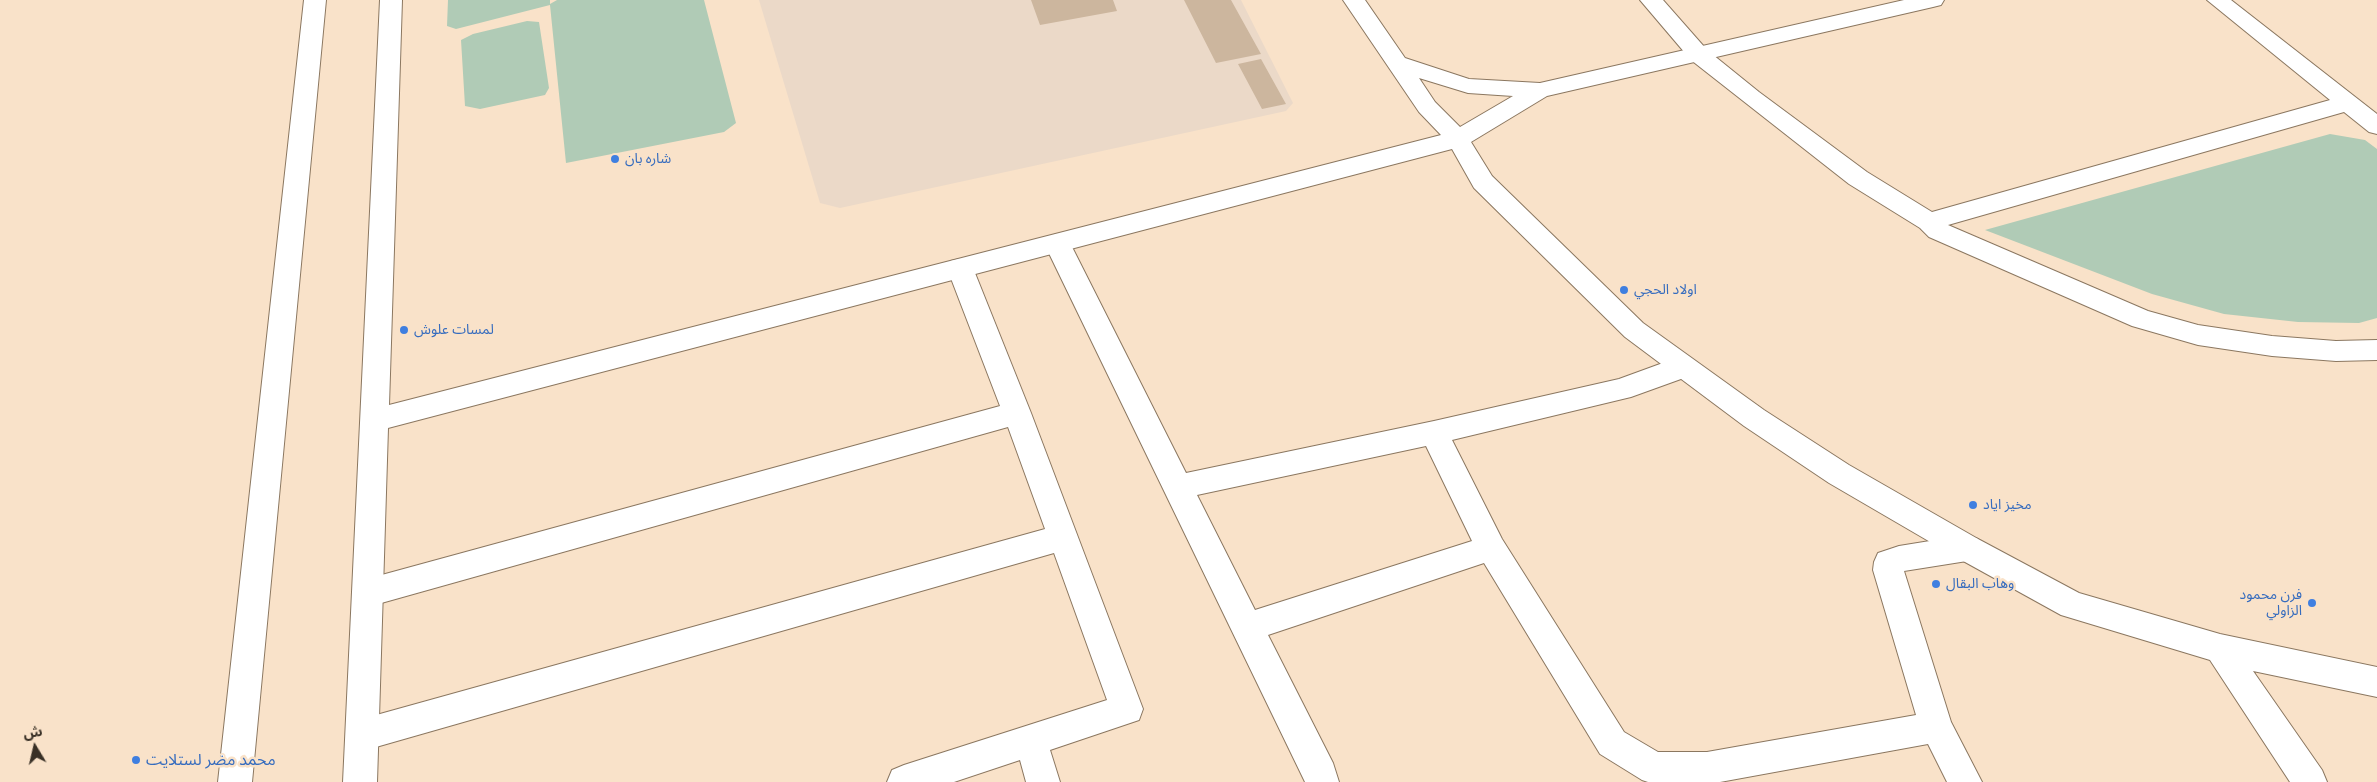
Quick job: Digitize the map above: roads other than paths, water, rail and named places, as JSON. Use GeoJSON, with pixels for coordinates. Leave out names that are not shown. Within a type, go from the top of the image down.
{"type":"FeatureCollection","features":[{"type":"Feature","properties":{"kind":"street"},"geometry":{"type":"LineString","coordinates":[[235,782],[315,0]]}},
{"type":"Feature","properties":{"kind":"street"},"geometry":{"type":"LineString","coordinates":[[360,782],[391,0]]}},
{"type":"Feature","properties":{"kind":"street"},"geometry":{"type":"LineString","coordinates":[[1354,0],[1427,107],[1458,139],[1483,182],[1634,330],[1682,367],[1839,474],[1966,548],[2072,605],[2220,649],[2377,682]]}},
{"type":"Feature","properties":{"kind":"street"},"geometry":{"type":"LineString","coordinates":[[1651,0],[1700,54],[1858,178],[1929,222],[1938,231],[2141,320],[2198,334],[2272,346],[2336,351],[2377,350]]}},
{"type":"Feature","properties":{"kind":"street"},"geometry":{"type":"LineString","coordinates":[[1396,62],[1468,86],[1540,90],[1933,0]]}},
{"type":"Feature","properties":{"kind":"street"},"geometry":{"type":"LineString","coordinates":[[2218,0],[2377,126]]}},
{"type":"Feature","properties":{"kind":"street"},"geometry":{"type":"LineString","coordinates":[[374,420],[1458,139],[1540,90]]}},
{"type":"Feature","properties":{"kind":"street"},"geometry":{"type":"LineString","coordinates":[[1929,222],[2347,103]]}},
{"type":"Feature","properties":{"kind":"street"},"geometry":{"type":"LineString","coordinates":[[1056,243],[1248,627],[1321,776],[1322,782]]}},
{"type":"Feature","properties":{"kind":"street"},"geometry":{"type":"LineString","coordinates":[[904,782],[1127,710],[1017,413],[960,268]]}},
{"type":"Feature","properties":{"kind":"street"},"geometry":{"type":"LineString","coordinates":[[1178,487],[1434,433],[1621,389],[1682,367]]}},
{"type":"Feature","properties":{"kind":"street"},"geometry":{"type":"LineString","coordinates":[[368,594],[1017,413]]}},
{"type":"Feature","properties":{"kind":"street"},"geometry":{"type":"LineString","coordinates":[[1434,433],[1490,548],[1612,743],[1654,768],[1708,768],[1936,727]]}},
{"type":"Feature","properties":{"kind":"street"},"geometry":{"type":"LineString","coordinates":[[362,735],[1063,537]]}},
{"type":"Feature","properties":{"kind":"street"},"geometry":{"type":"LineString","coordinates":[[1248,627],[1490,548]]}},
{"type":"Feature","properties":{"kind":"street"},"geometry":{"type":"LineString","coordinates":[[1965,782],[1936,727],[1888,570],[1889,562],[1966,548]]}},
{"type":"Feature","properties":{"kind":"street"},"geometry":{"type":"LineString","coordinates":[[2220,649],[2310,782]]}},
{"type":"Feature","properties":{"kind":"street"},"geometry":{"type":"LineString","coordinates":[[1031,740],[1043,782]]}},
{"type":"Feature","properties":{"kind":"place","name":"شاره بان"},"geometry":{"type":"Point","coordinates":[615,159]}},
{"type":"Feature","properties":{"kind":"place","name":"اولاد الحجي"},"geometry":{"type":"Point","coordinates":[1624,290]}},
{"type":"Feature","properties":{"kind":"place","name":"لمسات علوش"},"geometry":{"type":"Point","coordinates":[404,330]}},
{"type":"Feature","properties":{"kind":"place","name":"مخيز اياد"},"geometry":{"type":"Point","coordinates":[1973,505]}},
{"type":"Feature","properties":{"kind":"place","name":"وهاب البقال"},"geometry":{"type":"Point","coordinates":[1936,584]}},
{"type":"Feature","properties":{"kind":"place","name":"فرن محمود الزاولي"},"geometry":{"type":"Point","coordinates":[2312,603]}},
{"type":"Feature","properties":{"kind":"place","name":"محمد مضر لستلايت"},"geometry":{"type":"Point","coordinates":[136,760]}}]}
